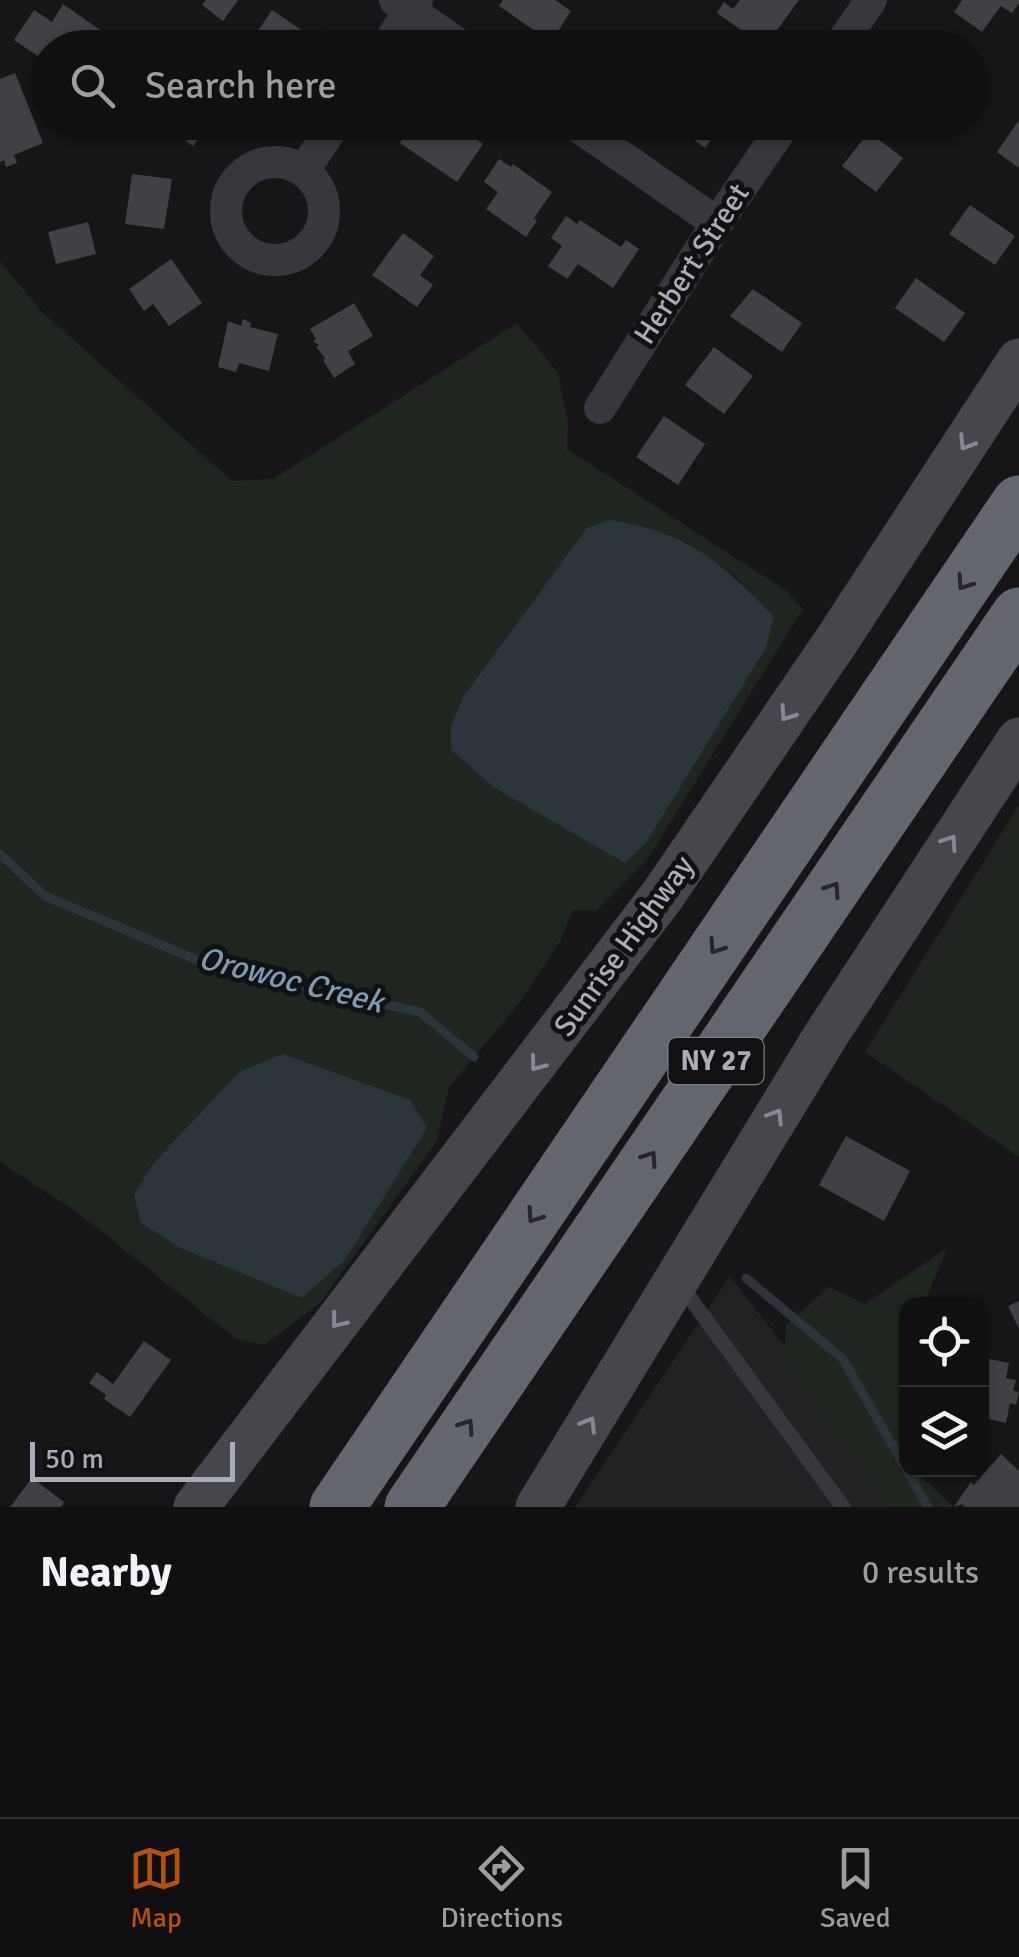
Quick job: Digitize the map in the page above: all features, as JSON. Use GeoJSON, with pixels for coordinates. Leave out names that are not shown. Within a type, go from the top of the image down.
{"type":"FeatureCollection","features":[{"type":"Feature","properties":{"kind":"highway","name":"NY 27"},"geometry":{"type":"LineString","coordinates":[[336,1507],[1019,503]]}},
{"type":"Feature","properties":{"kind":"highway","name":"NY 27"},"geometry":{"type":"LineString","coordinates":[[412,1507],[1019,614]]}},
{"type":"Feature","properties":{"kind":"main road","name":"Sunrise Highway"},"geometry":{"type":"LineString","coordinates":[[196,1507],[653,908],[837,640],[1019,361]]}},
{"type":"Feature","properties":{"kind":"main road"},"geometry":{"type":"LineString","coordinates":[[538,1507],[868,968],[1019,740]]}},
{"type":"Feature","properties":{"kind":"street"},"geometry":{"type":"LineString","coordinates":[[850,30],[870,0]]}},
{"type":"Feature","properties":{"kind":"street"},"geometry":{"type":"LineString","coordinates":[[395,30],[408,3],[442,30]]}},
{"type":"Feature","properties":{"kind":"street"},"geometry":{"type":"LineString","coordinates":[[304,170],[324,140]]}},
{"type":"Feature","properties":{"kind":"street"},"geometry":{"type":"LineString","coordinates":[[598,140],[716,223]]}},
{"type":"Feature","properties":{"kind":"street","name":"Herbert Street"},"geometry":{"type":"LineString","coordinates":[[600,408],[716,223],[774,140]]}},
{"type":"Feature","properties":{"kind":"lane"},"geometry":{"type":"LineString","coordinates":[[677,1280],[842,1507]]}},
{"type":"Feature","properties":{"kind":"shaded area"},"geometry":{"type":"Polygon","coordinates":[[[0,261],[41,311],[232,481],[273,479],[517,323],[558,373],[568,422],[567,449],[787,591],[803,609],[647,860],[596,911],[573,910],[560,941],[521,1001],[449,1087],[437,1141],[321,1302],[265,1345],[236,1339],[81,1215],[0,1162],[0,261]],[[582,537],[463,697],[625,863],[646,843],[766,648],[774,617],[734,575],[683,541],[582,537]],[[283,1054],[301,1297],[345,1260],[427,1128],[352,1080],[283,1054]]]}},
{"type":"Feature","properties":{"kind":"shaded area"},"geometry":{"type":"Polygon","coordinates":[[[610,520],[661,532],[701,552],[737,580],[774,617],[766,648],[646,843],[625,863],[495,788],[451,750],[451,726],[463,697],[587,528],[610,520]]]}},
{"type":"Feature","properties":{"kind":"shaded area"},"geometry":{"type":"Polygon","coordinates":[[[1019,805],[1019,1157],[865,1052],[1019,805]]]}},
{"type":"Feature","properties":{"kind":"shaded area"},"geometry":{"type":"Polygon","coordinates":[[[283,1054],[410,1100],[427,1128],[345,1260],[302,1298],[181,1248],[141,1223],[134,1195],[152,1165],[239,1072],[283,1054]]]}},
{"type":"Feature","properties":{"kind":"shaded area"},"geometry":{"type":"Polygon","coordinates":[[[947,1248],[927,1297],[899,1297],[899,1477],[921,1477],[953,1507],[887,1507],[784,1361],[786,1325],[829,1287],[865,1304],[947,1248]]]}},
{"type":"Feature","properties":{"kind":"shaded area"},"geometry":{"type":"Polygon","coordinates":[[[730,1276],[909,1507],[575,1507],[730,1276]]]}},
{"type":"Feature","properties":{"kind":"building"},"geometry":{"type":"Polygon","coordinates":[[[206,0],[238,0],[223,21],[202,5],[206,0]]]}},
{"type":"Feature","properties":{"kind":"building"},"geometry":{"type":"Polygon","coordinates":[[[503,0],[555,0],[571,11],[559,30],[534,30],[499,6],[503,0]]]}},
{"type":"Feature","properties":{"kind":"building"},"geometry":{"type":"Polygon","coordinates":[[[740,0],[799,0],[777,30],[741,30],[717,13],[724,2],[733,9],[740,0]]]}},
{"type":"Feature","properties":{"kind":"building"},"geometry":{"type":"Polygon","coordinates":[[[962,0],[1019,0],[1012,13],[1001,6],[983,30],[954,12],[962,0]]]}},
{"type":"Feature","properties":{"kind":"building"},"geometry":{"type":"Polygon","coordinates":[[[63,4],[100,30],[30,30],[30,51],[14,40],[34,10],[52,22],[63,4]]]}},
{"type":"Feature","properties":{"kind":"building"},"geometry":{"type":"Polygon","coordinates":[[[272,10],[302,30],[258,30],[272,10]]]}},
{"type":"Feature","properties":{"kind":"building"},"geometry":{"type":"Polygon","coordinates":[[[15,73],[30,110],[30,140],[43,143],[14,155],[17,163],[6,167],[4,160],[0,162],[0,79],[15,73]]]}},
{"type":"Feature","properties":{"kind":"building"},"geometry":{"type":"Polygon","coordinates":[[[1019,120],[1019,168],[997,152],[1019,120]]]}},
{"type":"Feature","properties":{"kind":"building"},"geometry":{"type":"Polygon","coordinates":[[[477,140],[483,144],[457,182],[400,143],[477,140]]]}},
{"type":"Feature","properties":{"kind":"building"},"geometry":{"type":"Polygon","coordinates":[[[694,140],[711,140],[705,148],[694,140]]]}},
{"type":"Feature","properties":{"kind":"building"},"geometry":{"type":"Polygon","coordinates":[[[863,140],[879,140],[903,158],[876,192],[842,166],[863,140]]]}},
{"type":"Feature","properties":{"kind":"building"},"geometry":{"type":"Polygon","coordinates":[[[499,159],[511,167],[513,164],[552,192],[526,237],[486,209],[498,192],[484,182],[499,159]]]}},
{"type":"Feature","properties":{"kind":"building"},"geometry":{"type":"Polygon","coordinates":[[[132,174],[172,179],[164,229],[125,224],[132,174]]]}},
{"type":"Feature","properties":{"kind":"building"},"geometry":{"type":"Polygon","coordinates":[[[970,205],[1015,236],[995,265],[949,234],[970,205]]]}},
{"type":"Feature","properties":{"kind":"building"},"geometry":{"type":"Polygon","coordinates":[[[566,216],[577,224],[580,220],[621,247],[626,240],[639,249],[613,288],[578,264],[567,279],[548,266],[562,246],[551,238],[566,216]]]}},
{"type":"Feature","properties":{"kind":"building"},"geometry":{"type":"Polygon","coordinates":[[[88,222],[96,254],[56,264],[48,232],[88,222]]]}},
{"type":"Feature","properties":{"kind":"building"},"geometry":{"type":"Polygon","coordinates":[[[403,233],[434,256],[420,275],[433,285],[417,307],[372,275],[403,233]]]}},
{"type":"Feature","properties":{"kind":"building"},"geometry":{"type":"Polygon","coordinates":[[[171,259],[202,303],[169,326],[153,304],[144,311],[129,289],[171,259]]]}},
{"type":"Feature","properties":{"kind":"building"},"geometry":{"type":"Polygon","coordinates":[[[916,278],[965,313],[944,342],[895,308],[916,278]]]}},
{"type":"Feature","properties":{"kind":"building"},"geometry":{"type":"Polygon","coordinates":[[[753,289],[802,323],[782,352],[730,316],[753,289]]]}},
{"type":"Feature","properties":{"kind":"building"},"geometry":{"type":"Polygon","coordinates":[[[354,303],[373,336],[348,351],[355,364],[334,378],[310,329],[354,303]]]}},
{"type":"Feature","properties":{"kind":"building"},"geometry":{"type":"Polygon","coordinates":[[[243,319],[251,323],[250,327],[278,334],[269,371],[239,363],[236,372],[218,367],[228,321],[241,326],[243,319]]]}},
{"type":"Feature","properties":{"kind":"building"},"geometry":{"type":"Polygon","coordinates":[[[714,347],[753,376],[724,414],[685,385],[714,347]]]}},
{"type":"Feature","properties":{"kind":"building"},"geometry":{"type":"Polygon","coordinates":[[[664,416],[705,444],[678,485],[636,457],[664,416]]]}},
{"type":"Feature","properties":{"kind":"building"},"geometry":{"type":"Polygon","coordinates":[[[846,1136],[910,1171],[884,1221],[819,1185],[846,1136]]]}},
{"type":"Feature","properties":{"kind":"building"},"geometry":{"type":"Polygon","coordinates":[[[1019,1301],[1019,1329],[1008,1306],[1019,1301]]]}},
{"type":"Feature","properties":{"kind":"building"},"geometry":{"type":"Polygon","coordinates":[[[144,1341],[171,1360],[130,1417],[89,1383],[97,1372],[113,1384],[144,1341]]]}},
{"type":"Feature","properties":{"kind":"building"},"geometry":{"type":"Polygon","coordinates":[[[989,1359],[1009,1363],[1006,1378],[1016,1380],[1016,1405],[1010,1403],[1006,1423],[989,1419],[989,1359]]]}},
{"type":"Feature","properties":{"kind":"building"},"geometry":{"type":"Polygon","coordinates":[[[1001,1454],[1019,1471],[1019,1507],[954,1507],[971,1482],[974,1485],[981,1477],[989,1477],[989,1468],[1001,1454]]]}},
{"type":"Feature","properties":{"kind":"building"},"geometry":{"type":"Polygon","coordinates":[[[32,1478],[64,1502],[61,1507],[10,1507],[32,1478]]]}},
{"type":"Feature","properties":{"kind":"waterway","name":"Orowoc Creek"},"geometry":{"type":"LineString","coordinates":[[0,854],[45,896],[214,967],[420,1012],[474,1057]]}},
{"type":"Feature","properties":{"kind":"waterway","name":"Orowoc Creek"},"geometry":{"type":"LineString","coordinates":[[746,1278],[843,1359],[928,1507]]}}]}
